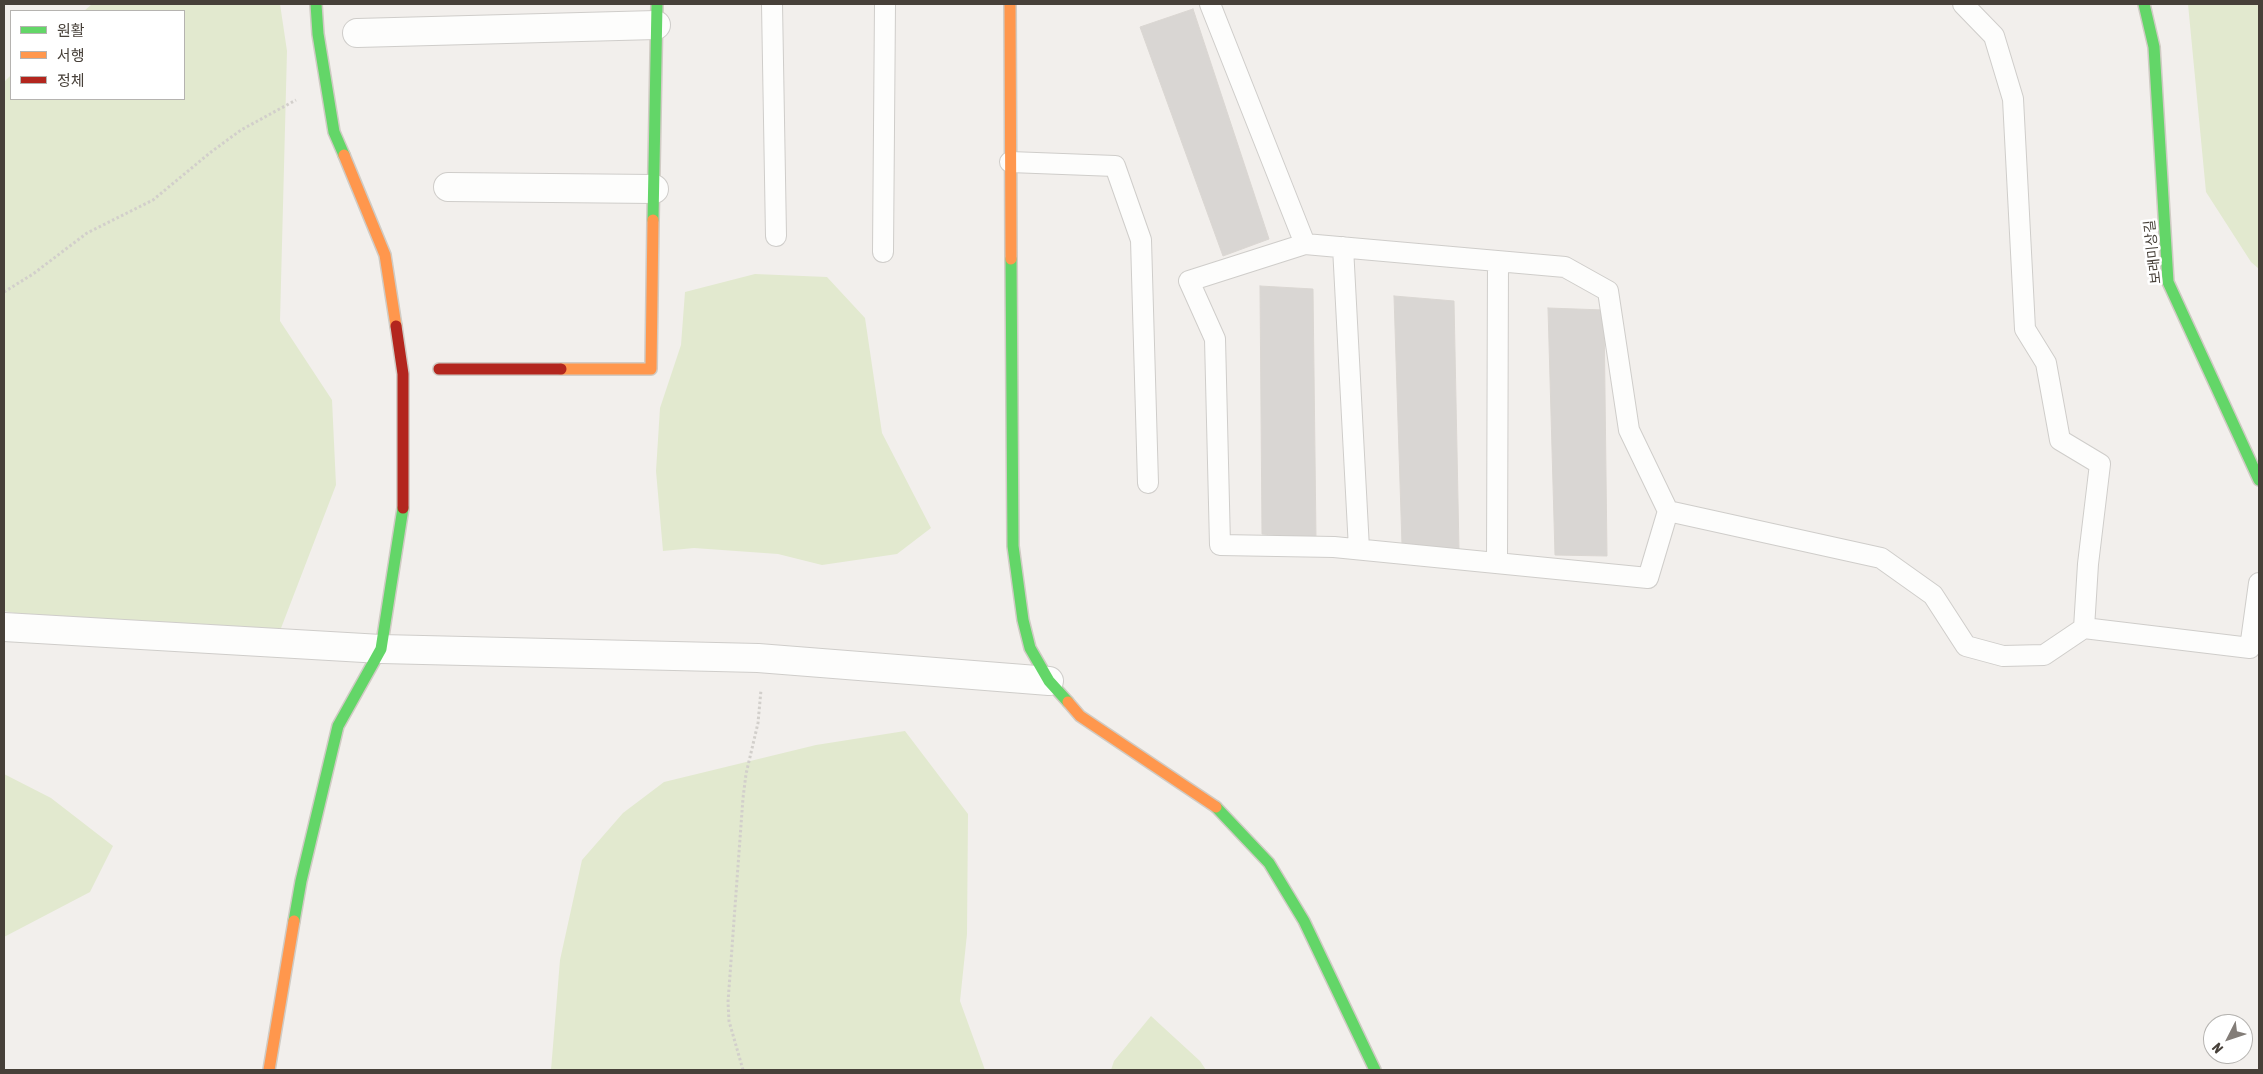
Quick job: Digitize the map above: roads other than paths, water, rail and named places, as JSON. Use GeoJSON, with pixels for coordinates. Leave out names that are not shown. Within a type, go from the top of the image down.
{"type":"FeatureCollection","features":[{"type":"Feature","properties":{"kind":"street"},"geometry":{"type":"LineString","coordinates":[[269,1070],[301,881],[338,726],[381,649],[404,498],[403,374],[385,255],[334,132],[318,34],[316,4]]}},
{"type":"Feature","properties":{"kind":"street"},"geometry":{"type":"LineString","coordinates":[[1010,4],[1013,546],[1023,620],[1030,648],[1049,681],[1080,716],[1221,811],[1269,863],[1304,921],[1375,1070]]}},
{"type":"Feature","properties":{"kind":"street","name":"보래미상길"},"geometry":{"type":"LineString","coordinates":[[2144,4],[2154,47],[2168,282],[2259,480]]}},
{"type":"Feature","properties":{"kind":"street"},"geometry":{"type":"LineString","coordinates":[[357,33],[656,14],[651,369],[439,369]]}},
{"type":"Feature","properties":{"kind":"street"},"geometry":{"type":"LineString","coordinates":[[448,187],[654,189]]}},
{"type":"Feature","properties":{"kind":"street"},"geometry":{"type":"LineString","coordinates":[[4,627],[381,649],[758,658],[1049,681]]}},
{"type":"Feature","properties":{"kind":"lane"},"geometry":{"type":"LineString","coordinates":[[772,4],[776,236]]}},
{"type":"Feature","properties":{"kind":"lane"},"geometry":{"type":"LineString","coordinates":[[883,252],[884,4]]}},
{"type":"Feature","properties":{"kind":"lane"},"geometry":{"type":"LineString","coordinates":[[1210,4],[1305,244]]}},
{"type":"Feature","properties":{"kind":"lane"},"geometry":{"type":"LineString","coordinates":[[1963,4],[1994,36],[2012,99],[2025,329],[2046,363],[2060,440],[2100,464],[2088,564],[2084,628]]}},
{"type":"Feature","properties":{"kind":"lane"},"geometry":{"type":"LineString","coordinates":[[1010,162],[1115,166],[1141,240],[1148,482]]}},
{"type":"Feature","properties":{"kind":"lane"},"geometry":{"type":"LineString","coordinates":[[1305,244],[1343,247],[1565,267],[1608,291],[1629,430],[1668,511],[1648,578],[1334,547],[1220,545],[1215,339],[1189,282],[1305,244]]}},
{"type":"Feature","properties":{"kind":"lane"},"geometry":{"type":"LineString","coordinates":[[1343,247],[1359,549]]}},
{"type":"Feature","properties":{"kind":"lane"},"geometry":{"type":"LineString","coordinates":[[1497,562],[1498,261]]}},
{"type":"Feature","properties":{"kind":"lane"},"geometry":{"type":"LineString","coordinates":[[1668,511],[1881,558],[1933,595],[1966,646],[2002,656],[2044,655],[2084,628],[2250,648],[2259,583]]}}]}
